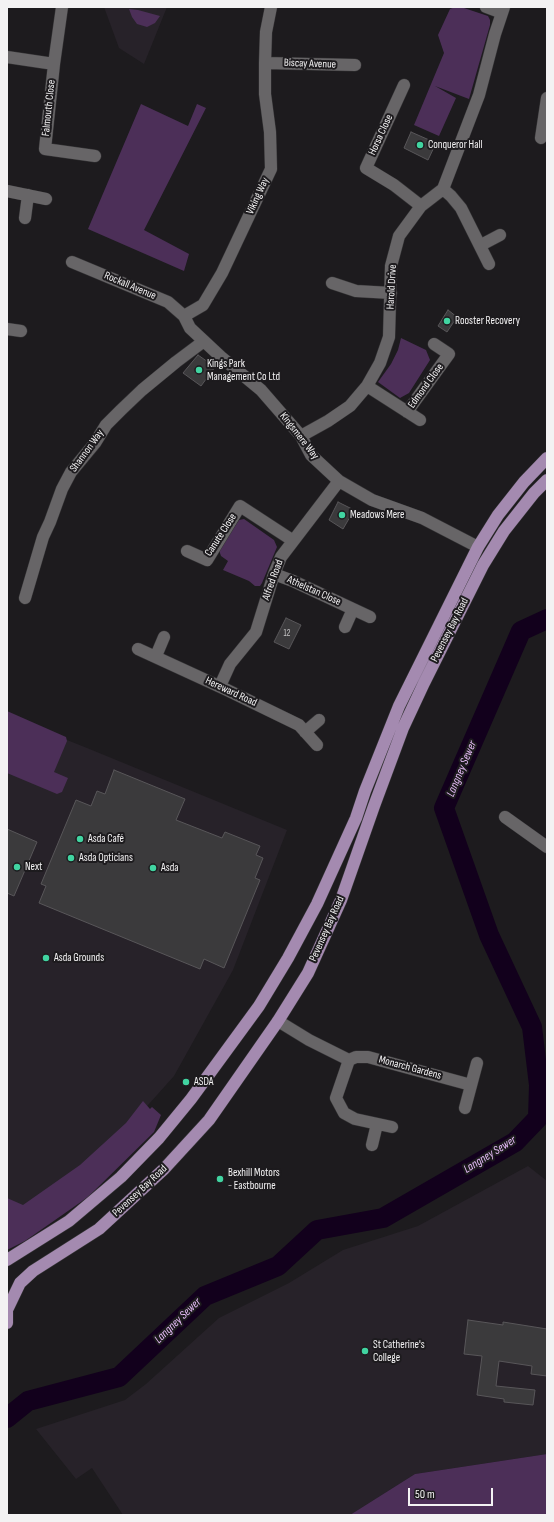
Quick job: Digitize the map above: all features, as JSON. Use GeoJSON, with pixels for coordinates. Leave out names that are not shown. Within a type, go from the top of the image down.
{"type":"FeatureCollection","features":[{"type":"Feature","properties":{"kind":"main road","name":"Pevensey Bay Road"},"geometry":{"type":"LineString","coordinates":[[7,1260],[69,1220],[121,1177],[158,1138],[191,1099],[259,1006],[288,958],[317,904],[356,818],[365,791],[399,706],[478,547],[498,515],[524,482],[547,458]]}},
{"type":"Feature","properties":{"kind":"main road","name":"Pevensey Bay Road"},"geometry":{"type":"LineString","coordinates":[[7,1306],[20,1283],[33,1271],[99,1229],[164,1169],[205,1125],[278,1021],[308,973],[342,900],[374,806],[401,734],[424,683],[482,565],[504,531],[534,493],[547,480]]}},
{"type":"Feature","properties":{"kind":"main road"},"geometry":{"type":"LineString","coordinates":[[7,1306],[7,1323]]}},
{"type":"Feature","properties":{"kind":"street","name":"Falmouth Close"},"geometry":{"type":"LineString","coordinates":[[62,7],[45,149],[95,156]]}},
{"type":"Feature","properties":{"kind":"street","name":"Viking Way"},"geometry":{"type":"LineString","coordinates":[[184,316],[203,305],[222,273],[271,169],[270,132],[265,94],[265,63],[266,32],[271,7]]}},
{"type":"Feature","properties":{"kind":"street"},"geometry":{"type":"LineString","coordinates":[[486,7],[503,10],[479,94],[443,189],[452,196],[461,208],[481,245],[489,264]]}},
{"type":"Feature","properties":{"kind":"street","name":"Falmouth Close"},"geometry":{"type":"LineString","coordinates":[[7,58],[54,64]]}},
{"type":"Feature","properties":{"kind":"street","name":"Biscay Avenue"},"geometry":{"type":"LineString","coordinates":[[265,63],[355,65]]}},
{"type":"Feature","properties":{"kind":"street","name":"Horsa Close"},"geometry":{"type":"LineString","coordinates":[[404,85],[366,168],[394,185],[421,206]]}},
{"type":"Feature","properties":{"kind":"street"},"geometry":{"type":"LineString","coordinates":[[541,138],[546,117],[547,98]]}},
{"type":"Feature","properties":{"kind":"street","name":"Harold Drive"},"geometry":{"type":"LineString","coordinates":[[301,436],[328,422],[350,406],[367,386],[380,364],[389,337],[391,266],[399,236],[421,206],[443,189]]}},
{"type":"Feature","properties":{"kind":"street"},"geometry":{"type":"LineString","coordinates":[[7,191],[46,199]]}},
{"type":"Feature","properties":{"kind":"street"},"geometry":{"type":"LineString","coordinates":[[25,218],[28,195]]}},
{"type":"Feature","properties":{"kind":"street"},"geometry":{"type":"LineString","coordinates":[[481,245],[500,235]]}},
{"type":"Feature","properties":{"kind":"street","name":"Rockall Avenue"},"geometry":{"type":"LineString","coordinates":[[72,262],[168,302],[184,316]]}},
{"type":"Feature","properties":{"kind":"street"},"geometry":{"type":"LineString","coordinates":[[332,284],[356,291],[391,294]]}},
{"type":"Feature","properties":{"kind":"street","name":"Kingsmere Way"},"geometry":{"type":"LineString","coordinates":[[184,316],[190,328],[261,390],[301,436],[311,455],[339,481],[372,500],[422,518],[478,547]]}},
{"type":"Feature","properties":{"kind":"street"},"geometry":{"type":"LineString","coordinates":[[7,329],[21,331]]}},
{"type":"Feature","properties":{"kind":"street","name":"Shannon Way"},"geometry":{"type":"LineString","coordinates":[[25,598],[43,538],[62,489],[71,472],[95,444],[106,425],[121,410],[170,366],[204,341]]}},
{"type":"Feature","properties":{"kind":"street","name":"Edmond Close"},"geometry":{"type":"LineString","coordinates":[[407,412],[449,354],[434,344]]}},
{"type":"Feature","properties":{"kind":"street","name":"Edmond Close"},"geometry":{"type":"LineString","coordinates":[[367,386],[420,420]]}},
{"type":"Feature","properties":{"kind":"street","name":"Alfred Road"},"geometry":{"type":"LineString","coordinates":[[220,686],[230,664],[256,632],[274,574],[281,557],[292,540],[339,481]]}},
{"type":"Feature","properties":{"kind":"street","name":"Canute Close"},"geometry":{"type":"LineString","coordinates":[[187,551],[207,560],[240,506],[292,540]]}},
{"type":"Feature","properties":{"kind":"street","name":"Athelstan Close"},"geometry":{"type":"LineString","coordinates":[[274,574],[293,581],[370,617]]}},
{"type":"Feature","properties":{"kind":"street","name":"Athelstan Close"},"geometry":{"type":"LineString","coordinates":[[345,627],[353,609]]}},
{"type":"Feature","properties":{"kind":"street"},"geometry":{"type":"LineString","coordinates":[[156,656],[164,637]]}},
{"type":"Feature","properties":{"kind":"street","name":"Hereward Road"},"geometry":{"type":"LineString","coordinates":[[138,649],[220,686],[299,726],[317,745]]}},
{"type":"Feature","properties":{"kind":"street"},"geometry":{"type":"LineString","coordinates":[[305,732],[319,720]]}},
{"type":"Feature","properties":{"kind":"street"},"geometry":{"type":"LineString","coordinates":[[505,817],[547,846]]}},
{"type":"Feature","properties":{"kind":"street"},"geometry":{"type":"LineString","coordinates":[[278,1021],[309,1040],[349,1060],[336,1098],[344,1112],[355,1119],[392,1128]]}},
{"type":"Feature","properties":{"kind":"street","name":"Monarch Gardens"},"geometry":{"type":"LineString","coordinates":[[349,1060],[356,1057],[368,1057],[471,1085]]}},
{"type":"Feature","properties":{"kind":"street"},"geometry":{"type":"LineString","coordinates":[[465,1108],[477,1063]]}},
{"type":"Feature","properties":{"kind":"street"},"geometry":{"type":"LineString","coordinates":[[372,1145],[377,1124]]}},
{"type":"Feature","properties":{"kind":"shaded area"},"geometry":{"type":"Polygon","coordinates":[[[104,7],[167,7],[144,64],[119,48],[104,7]]]}},
{"type":"Feature","properties":{"kind":"shaded area"},"geometry":{"type":"Polygon","coordinates":[[[461,7],[488,16],[490,25],[469,99],[435,86],[456,98],[439,136],[414,125],[444,53],[438,35],[450,9],[461,7]]]}},
{"type":"Feature","properties":{"kind":"shaded area"},"geometry":{"type":"Polygon","coordinates":[[[129,9],[160,16],[155,23],[147,27],[137,24],[129,9]]]}},
{"type":"Feature","properties":{"kind":"shaded area"},"geometry":{"type":"Polygon","coordinates":[[[141,104],[188,126],[197,104],[206,108],[144,230],[189,254],[184,271],[88,229],[141,104]]]}},
{"type":"Feature","properties":{"kind":"shaded area"},"geometry":{"type":"Polygon","coordinates":[[[401,338],[426,350],[430,360],[409,393],[400,398],[378,382],[391,364],[398,350],[401,338]]]}},
{"type":"Feature","properties":{"kind":"shaded area"},"geometry":{"type":"Polygon","coordinates":[[[244,519],[274,540],[277,547],[260,586],[255,586],[249,581],[223,570],[228,561],[221,556],[219,550],[239,520],[244,519]]]}},
{"type":"Feature","properties":{"kind":"shaded area"},"geometry":{"type":"Polygon","coordinates":[[[7,711],[66,737],[67,741],[54,772],[68,778],[62,792],[57,794],[7,773],[7,711]]]}},
{"type":"Feature","properties":{"kind":"shaded area"},"geometry":{"type":"Polygon","coordinates":[[[7,716],[287,830],[233,970],[174,1076],[115,1142],[7,1219],[7,716]]]}},
{"type":"Feature","properties":{"kind":"shaded area"},"geometry":{"type":"Polygon","coordinates":[[[143,1101],[150,1109],[152,1107],[161,1115],[154,1132],[88,1197],[25,1241],[7,1250],[7,1198],[23,1205],[80,1165],[126,1123],[143,1101]]]}},
{"type":"Feature","properties":{"kind":"shaded area","name":"St Catherine's College"},"geometry":{"type":"Polygon","coordinates":[[[528,1166],[547,1181],[547,1454],[415,1474],[350,1515],[123,1515],[92,1468],[76,1479],[36,1429],[125,1400],[146,1384],[219,1318],[289,1283],[343,1250],[418,1226],[528,1166]]]}},
{"type":"Feature","properties":{"kind":"shaded area"},"geometry":{"type":"Polygon","coordinates":[[[547,1454],[547,1515],[350,1515],[415,1474],[547,1454]]]}},
{"type":"Feature","properties":{"kind":"building","name":"Conqueror Hall"},"geometry":{"type":"Polygon","coordinates":[[[411,132],[436,143],[428,160],[404,148],[411,132]]]}},
{"type":"Feature","properties":{"kind":"building","name":"Rooster Recovery"},"geometry":{"type":"Polygon","coordinates":[[[448,310],[457,317],[447,332],[438,326],[448,310]]]}},
{"type":"Feature","properties":{"kind":"building","name":"Kings Park Management Co Ltd"},"geometry":{"type":"Polygon","coordinates":[[[198,355],[215,367],[201,386],[183,373],[198,355]]]}},
{"type":"Feature","properties":{"kind":"building","name":"Meadows Mere"},"geometry":{"type":"Polygon","coordinates":[[[338,502],[354,510],[343,529],[329,520],[338,502]]]}},
{"type":"Feature","properties":{"kind":"building"},"geometry":{"type":"Polygon","coordinates":[[[286,618],[301,625],[289,649],[274,642],[286,618]]]}},
{"type":"Feature","properties":{"kind":"building","name":"Asda"},"geometry":{"type":"Polygon","coordinates":[[[114,770],[185,799],[176,820],[222,838],[225,832],[260,846],[256,855],[263,858],[255,878],[260,880],[224,968],[204,959],[200,969],[39,903],[46,886],[41,884],[76,800],[91,806],[97,791],[105,794],[114,770]]]}},
{"type":"Feature","properties":{"kind":"building","name":"Next"},"geometry":{"type":"Polygon","coordinates":[[[7,829],[37,842],[14,896],[7,893],[7,829]]]}},
{"type":"Feature","properties":{"kind":"building"},"geometry":{"type":"Polygon","coordinates":[[[468,1320],[503,1325],[503,1322],[547,1329],[547,1376],[531,1374],[532,1366],[499,1361],[496,1386],[535,1390],[533,1405],[504,1402],[504,1399],[477,1395],[482,1356],[464,1354],[468,1320]]]}},
{"type":"Feature","properties":{"kind":"waterway","name":"Langney Sewer"},"geometry":{"type":"LineString","coordinates":[[7,1418],[28,1401],[119,1377],[205,1296],[278,1266],[317,1230],[383,1218],[515,1142],[538,1118],[539,1085],[532,1027],[489,935],[444,808],[521,631],[547,619]]}},
{"type":"Feature","properties":{"kind":"place","name":"Conqueror Hall"},"geometry":{"type":"Point","coordinates":[420,145]}},
{"type":"Feature","properties":{"kind":"place","name":"Rooster Recovery"},"geometry":{"type":"Point","coordinates":[447,321]}},
{"type":"Feature","properties":{"kind":"place","name":"Kings Park Management Co Ltd"},"geometry":{"type":"Point","coordinates":[199,370]}},
{"type":"Feature","properties":{"kind":"place","name":"Meadows Mere"},"geometry":{"type":"Point","coordinates":[342,515]}},
{"type":"Feature","properties":{"kind":"place","name":"Asda Café"},"geometry":{"type":"Point","coordinates":[80,839]}},
{"type":"Feature","properties":{"kind":"place","name":"Asda Opticians"},"geometry":{"type":"Point","coordinates":[71,858]}},
{"type":"Feature","properties":{"kind":"place","name":"Next"},"geometry":{"type":"Point","coordinates":[17,867]}},
{"type":"Feature","properties":{"kind":"place","name":"Asda"},"geometry":{"type":"Point","coordinates":[153,868]}},
{"type":"Feature","properties":{"kind":"place","name":"Asda Grounds"},"geometry":{"type":"Point","coordinates":[46,958]}},
{"type":"Feature","properties":{"kind":"place","name":"ASDA"},"geometry":{"type":"Point","coordinates":[186,1082]}},
{"type":"Feature","properties":{"kind":"place","name":"Bexhill Motors - Eastbourne"},"geometry":{"type":"Point","coordinates":[220,1179]}},
{"type":"Feature","properties":{"kind":"place","name":"St Catherine's College"},"geometry":{"type":"Point","coordinates":[365,1351]}}]}
